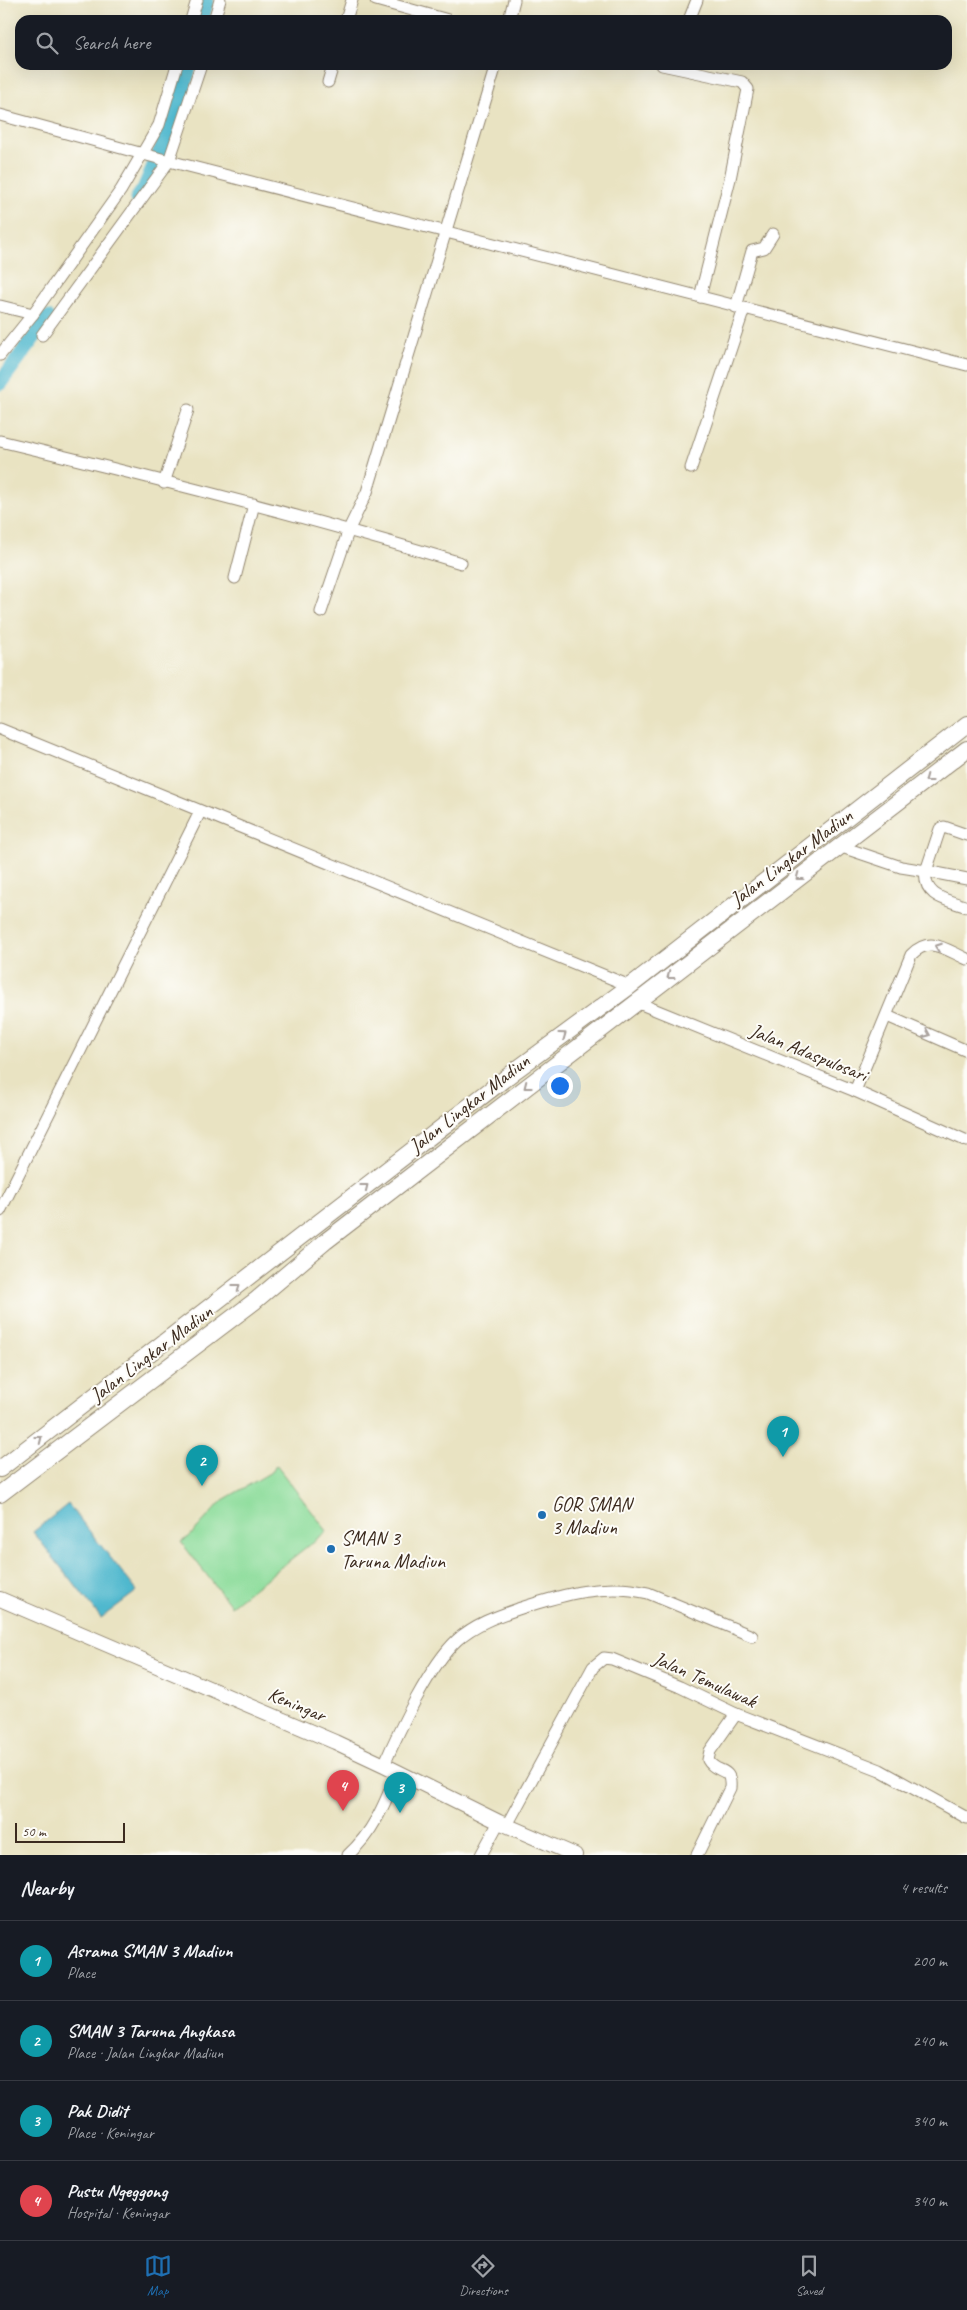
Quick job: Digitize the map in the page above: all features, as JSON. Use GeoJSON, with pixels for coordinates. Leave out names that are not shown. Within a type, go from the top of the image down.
{"type":"FeatureCollection","features":[{"type":"Feature","properties":{"kind":"main road","name":"Jalan Lingkar Madiun"},"geometry":{"type":"LineString","coordinates":[[0,1469],[132,1369],[516,1070],[630,986],[967,724]]}},
{"type":"Feature","properties":{"kind":"main road","name":"Jalan Lingkar Madiun"},"geometry":{"type":"LineString","coordinates":[[0,1494],[255,1301],[326,1240],[967,749]]}},
{"type":"Feature","properties":{"kind":"main road"},"geometry":{"type":"LineString","coordinates":[[132,1369],[143,1386]]}},
{"type":"Feature","properties":{"kind":"street"},"geometry":{"type":"LineString","coordinates":[[192,15],[197,0]]}},
{"type":"Feature","properties":{"kind":"street"},"geometry":{"type":"LineString","coordinates":[[216,15],[220,0]]}},
{"type":"Feature","properties":{"kind":"street"},"geometry":{"type":"LineString","coordinates":[[348,15],[352,0]]}},
{"type":"Feature","properties":{"kind":"street"},"geometry":{"type":"LineString","coordinates":[[376,0],[430,15]]}},
{"type":"Feature","properties":{"kind":"street"},"geometry":{"type":"LineString","coordinates":[[510,15],[514,0]]}},
{"type":"Feature","properties":{"kind":"street"},"geometry":{"type":"LineString","coordinates":[[691,15],[696,0]]}},
{"type":"Feature","properties":{"kind":"street"},"geometry":{"type":"LineString","coordinates":[[0,355],[33,314],[146,154],[159,125],[176,70]]}},
{"type":"Feature","properties":{"kind":"street"},"geometry":{"type":"LineString","coordinates":[[42,335],[166,161],[199,70]]}},
{"type":"Feature","properties":{"kind":"street"},"geometry":{"type":"LineString","coordinates":[[328,82],[332,70]]}},
{"type":"Feature","properties":{"kind":"street"},"geometry":{"type":"LineString","coordinates":[[321,612],[349,529],[367,492],[495,70]]}},
{"type":"Feature","properties":{"kind":"street"},"geometry":{"type":"LineString","coordinates":[[687,70],[742,82],[748,89],[730,180],[700,297]]}},
{"type":"Feature","properties":{"kind":"street"},"geometry":{"type":"LineString","coordinates":[[0,115],[166,161],[967,365]]}},
{"type":"Feature","properties":{"kind":"street"},"geometry":{"type":"LineString","coordinates":[[691,468],[740,308],[752,251],[764,248],[773,234]]}},
{"type":"Feature","properties":{"kind":"street"},"geometry":{"type":"LineString","coordinates":[[0,306],[33,314]]}},
{"type":"Feature","properties":{"kind":"street"},"geometry":{"type":"LineString","coordinates":[[164,483],[188,410]]}},
{"type":"Feature","properties":{"kind":"street"},"geometry":{"type":"LineString","coordinates":[[0,441],[349,529],[461,563]]}},
{"type":"Feature","properties":{"kind":"street"},"geometry":{"type":"LineString","coordinates":[[235,578],[254,504]]}},
{"type":"Feature","properties":{"kind":"street"},"geometry":{"type":"LineString","coordinates":[[0,729],[630,986]]}},
{"type":"Feature","properties":{"kind":"street"},"geometry":{"type":"LineString","coordinates":[[0,1211],[200,812]]}},
{"type":"Feature","properties":{"kind":"street"},"geometry":{"type":"LineString","coordinates":[[966,903],[933,894],[928,890],[924,880],[940,829],[944,827],[967,835]]}},
{"type":"Feature","properties":{"kind":"street"},"geometry":{"type":"LineString","coordinates":[[839,846],[901,867],[967,879]]}},
{"type":"Feature","properties":{"kind":"street"},"geometry":{"type":"LineString","coordinates":[[855,1090],[911,955],[918,948],[932,944],[967,959]]}},
{"type":"Feature","properties":{"kind":"street","name":"Jalan Adaspulosari"},"geometry":{"type":"LineString","coordinates":[[636,1002],[855,1090],[967,1141]]}},
{"type":"Feature","properties":{"kind":"street"},"geometry":{"type":"LineString","coordinates":[[887,1016],[967,1051]]}},
{"type":"Feature","properties":{"kind":"street"},"geometry":{"type":"LineString","coordinates":[[384,1764],[439,1662],[456,1641],[476,1626],[499,1616],[560,1596],[614,1588],[648,1593],[752,1636]]}},
{"type":"Feature","properties":{"kind":"street","name":"Keningar"},"geometry":{"type":"LineString","coordinates":[[0,1599],[384,1764],[503,1824],[575,1855]]}},
{"type":"Feature","properties":{"kind":"street","name":"Jalan Temulawak"},"geometry":{"type":"LineString","coordinates":[[503,1824],[593,1667],[604,1658],[612,1659],[680,1687],[736,1714],[880,1770],[967,1818]]}},
{"type":"Feature","properties":{"kind":"street"},"geometry":{"type":"LineString","coordinates":[[696,1855],[730,1788],[731,1778],[728,1774],[710,1764],[708,1760],[710,1751],[736,1714]]}},
{"type":"Feature","properties":{"kind":"street"},"geometry":{"type":"LineString","coordinates":[[348,1855],[362,1842],[379,1817],[398,1771]]}},
{"type":"Feature","properties":{"kind":"street"},"geometry":{"type":"LineString","coordinates":[[481,1855],[503,1824]]}},
{"type":"Feature","properties":{"kind":"green space"},"geometry":{"type":"Polygon","coordinates":[[[276,1465],[327,1531],[231,1606],[181,1542],[189,1537],[223,1500],[273,1471],[276,1465]]]}},
{"type":"Feature","properties":{"kind":"water"},"geometry":{"type":"Polygon","coordinates":[[[68,1504],[137,1591],[101,1618],[33,1532],[68,1504]]]}},
{"type":"Feature","properties":{"kind":"waterway"},"geometry":{"type":"LineString","coordinates":[[203,15],[207,0]]}},
{"type":"Feature","properties":{"kind":"waterway"},"geometry":{"type":"LineString","coordinates":[[137,199],[144,189],[178,109],[189,70]]}},
{"type":"Feature","properties":{"kind":"waterway"},"geometry":{"type":"LineString","coordinates":[[0,383],[48,318]]}},
{"type":"Feature","properties":{"kind":"place","name":"Asrama SMAN 3 Madiun"},"geometry":{"type":"Point","coordinates":[783,1457]}},
{"type":"Feature","properties":{"kind":"place","name":"SMAN 3 Taruna Angkasa"},"geometry":{"type":"Point","coordinates":[202,1486]}},
{"type":"Feature","properties":{"kind":"place","name":"GOR SMAN 3 Madiun"},"geometry":{"type":"Point","coordinates":[542,1515]}},
{"type":"Feature","properties":{"kind":"place","name":"SMAN 3 Taruna Madiun"},"geometry":{"type":"Point","coordinates":[331,1549]}},
{"type":"Feature","properties":{"kind":"place","name":"Pustu Ngeggong"},"geometry":{"type":"Point","coordinates":[343,1811]}},
{"type":"Feature","properties":{"kind":"place","name":"Pak Didit"},"geometry":{"type":"Point","coordinates":[400,1813]}}]}
